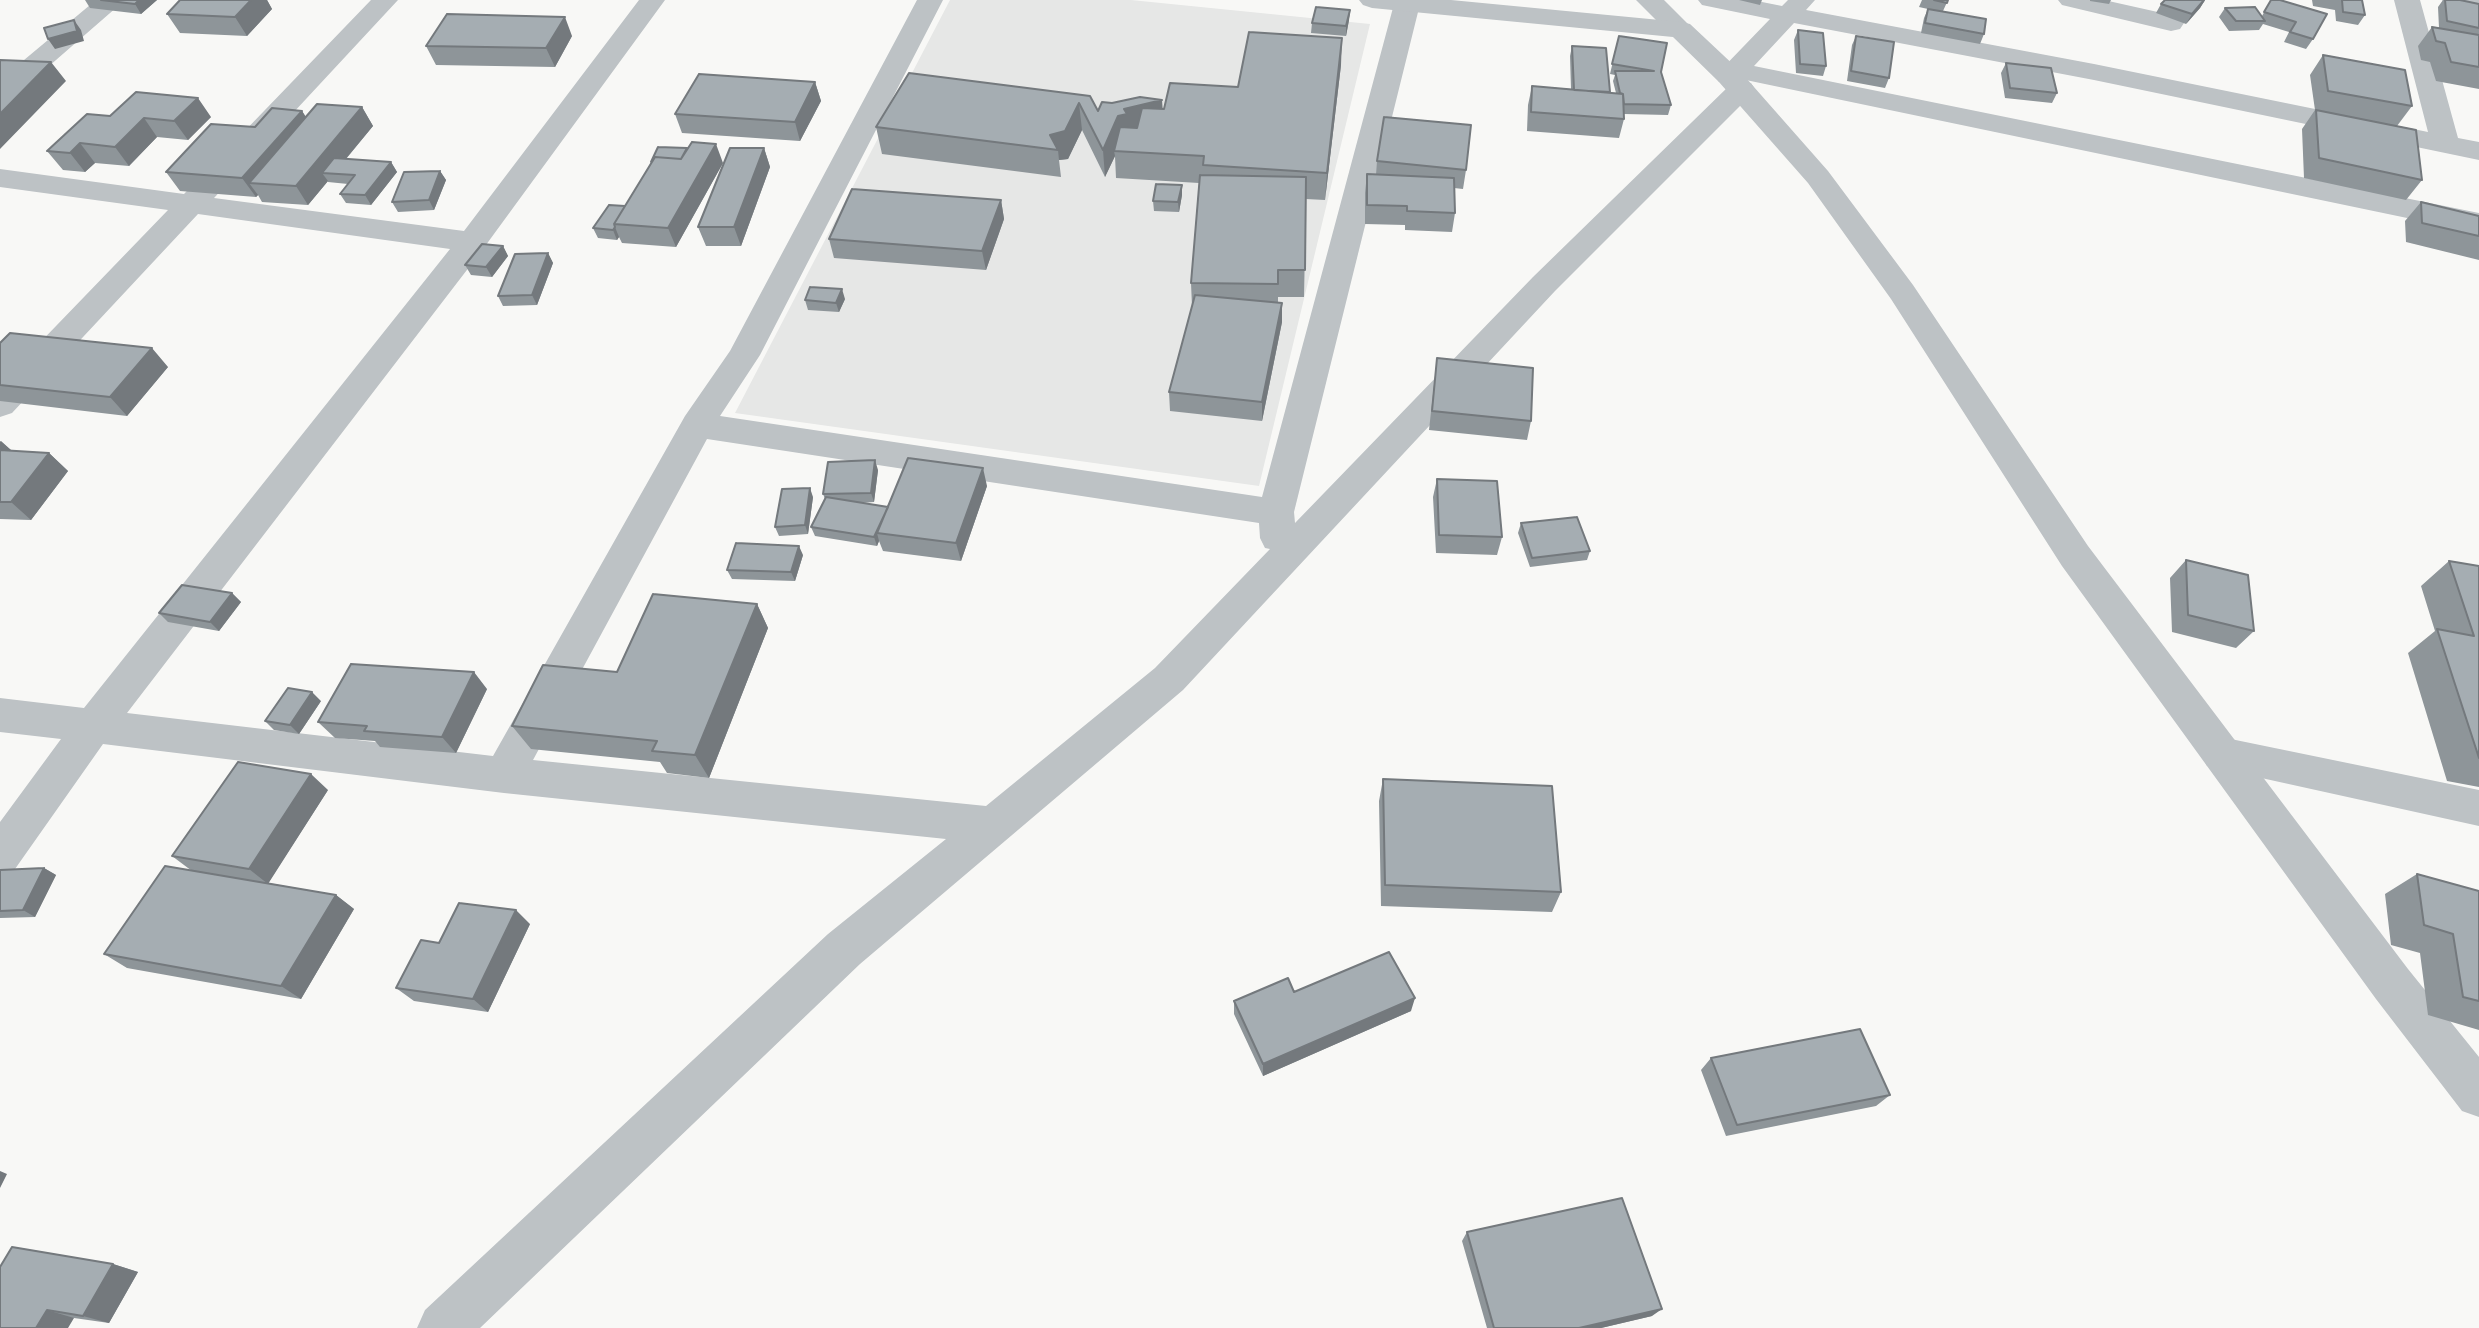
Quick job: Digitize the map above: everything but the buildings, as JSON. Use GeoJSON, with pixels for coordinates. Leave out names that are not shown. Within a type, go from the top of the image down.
{"type":"FeatureCollection","features":[{"type":"Feature","properties":{"kind":"street"},"geometry":{"type":"LineString","coordinates":[[0,94],[112,0]]}},
{"type":"Feature","properties":{"kind":"street"},"geometry":{"type":"LineString","coordinates":[[0,405],[385,0]]}},
{"type":"Feature","properties":{"kind":"street"},"geometry":{"type":"LineString","coordinates":[[0,856],[92,727],[472,242],[652,0]]}},
{"type":"Feature","properties":{"kind":"street"},"geometry":{"type":"LineString","coordinates":[[504,775],[697,425],[744,355],[930,0]]}},
{"type":"Feature","properties":{"kind":"street"},"geometry":{"type":"LineString","coordinates":[[1372,0],[1681,30]]}},
{"type":"Feature","properties":{"kind":"street"},"geometry":{"type":"LineString","coordinates":[[1649,0],[1735,78],[1818,177],[1894,281],[2075,556],[2392,984],[2479,1094]]}},
{"type":"Feature","properties":{"kind":"street"},"geometry":{"type":"LineString","coordinates":[[1711,0],[1794,7],[2479,151]]}},
{"type":"Feature","properties":{"kind":"street"},"geometry":{"type":"LineString","coordinates":[[2071,0],[2171,23]]}},
{"type":"Feature","properties":{"kind":"street"},"geometry":{"type":"LineString","coordinates":[[2407,0],[2445,144]]}},
{"type":"Feature","properties":{"kind":"street"},"geometry":{"type":"LineString","coordinates":[[2455,0],[2479,4]]}},
{"type":"Feature","properties":{"kind":"street"},"geometry":{"type":"LineString","coordinates":[[1280,564],[1276,512],[1407,4]]}},
{"type":"Feature","properties":{"kind":"street"},"geometry":{"type":"LineString","coordinates":[[443,1328],[844,949],[1169,679],[1544,284],[1735,78],[1794,7]]}},
{"type":"Feature","properties":{"kind":"street"},"geometry":{"type":"LineString","coordinates":[[1735,78],[2479,223]]}},
{"type":"Feature","properties":{"kind":"street"},"geometry":{"type":"LineString","coordinates":[[0,178],[472,242]]}},
{"type":"Feature","properties":{"kind":"street"},"geometry":{"type":"LineString","coordinates":[[697,425],[1276,512]]}},
{"type":"Feature","properties":{"kind":"street"},"geometry":{"type":"LineString","coordinates":[[0,715],[504,775],[993,825]]}},
{"type":"Feature","properties":{"kind":"street"},"geometry":{"type":"LineString","coordinates":[[2221,754],[2479,808]]}},
{"type":"Feature","properties":{"kind":"shaded area"},"geometry":{"type":"Polygon","coordinates":[[[950,0],[1131,0],[1370,24],[1259,486],[735,413],[950,0]]]}}]}
